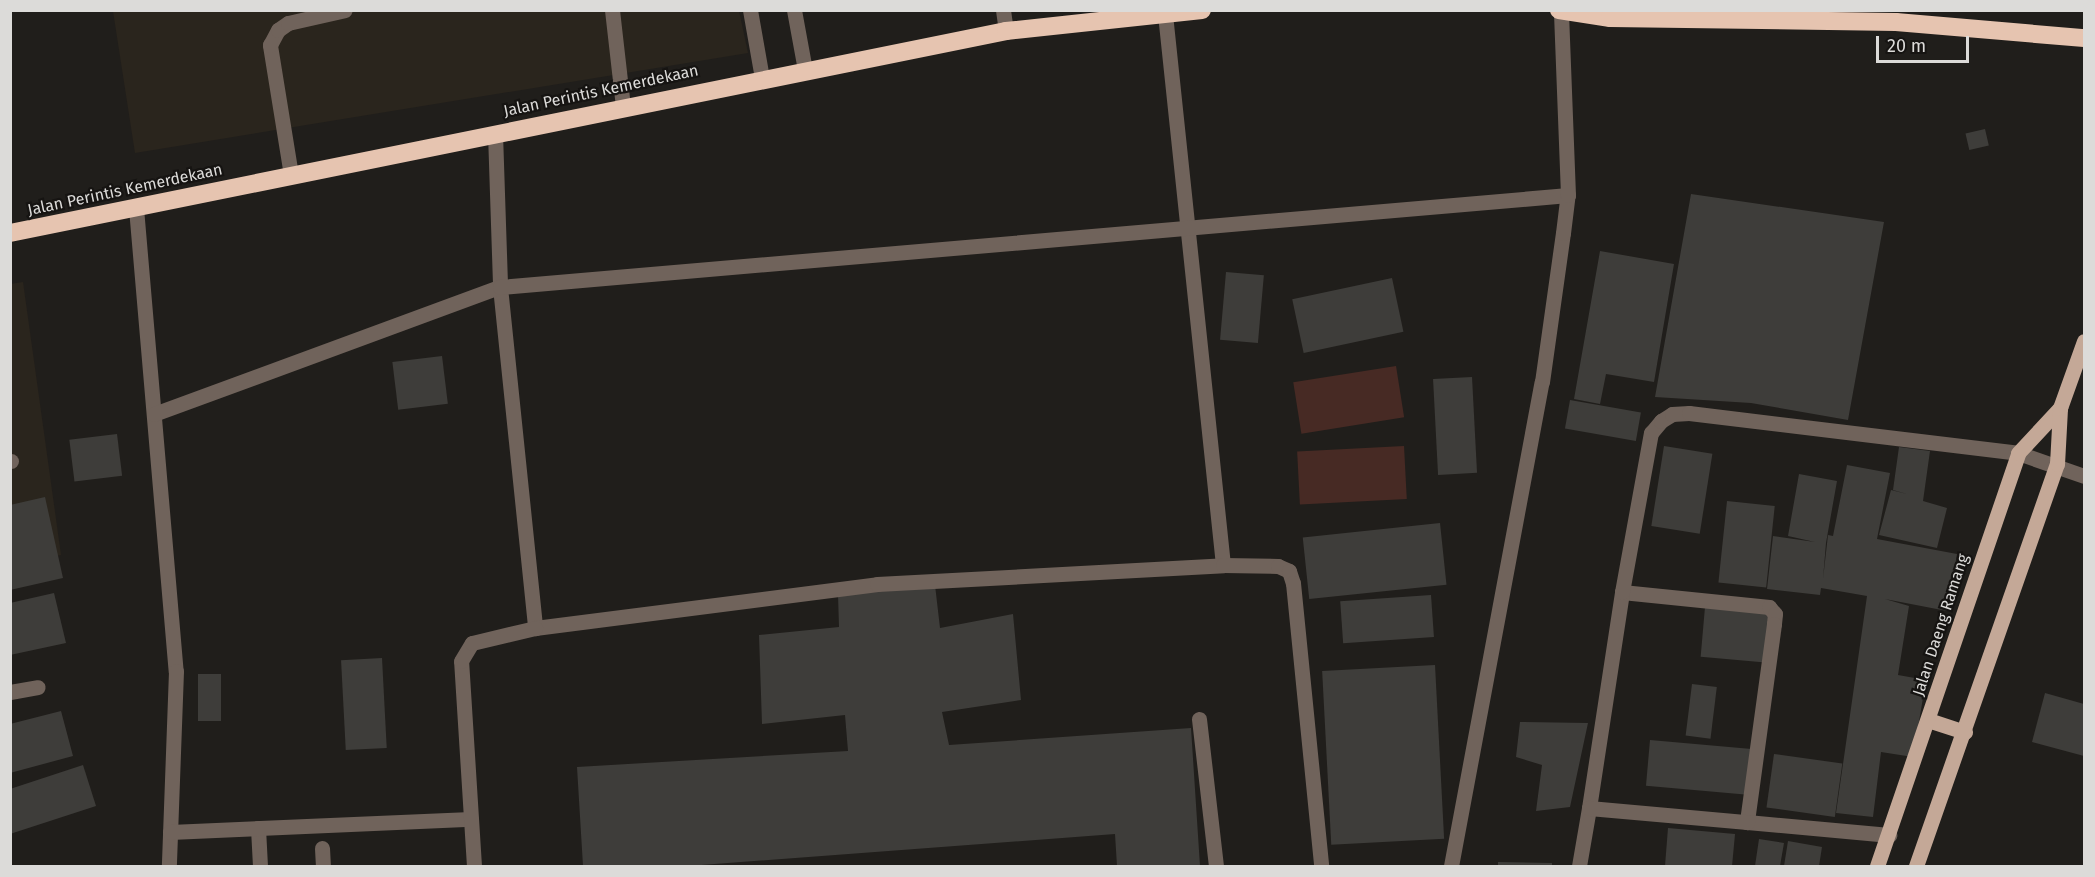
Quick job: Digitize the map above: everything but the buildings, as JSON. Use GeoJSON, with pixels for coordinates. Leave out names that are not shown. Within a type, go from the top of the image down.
{"type":"FeatureCollection","features":[{"type":"Feature","properties":{"kind":"highway","name":"Jalan Perintis Kemerdekaan"},"geometry":{"type":"LineString","coordinates":[[10,233],[622,106],[1006,31],[1202,10]]}},
{"type":"Feature","properties":{"kind":"highway"},"geometry":{"type":"LineString","coordinates":[[1561,11],[1610,18],[1896,22],[2085,38]]}},
{"type":"Feature","properties":{"kind":"main road","name":"Jalan Daeng Ramang"},"geometry":{"type":"LineString","coordinates":[[1916,867],[2057,464],[2060,408],[2085,341]]}},
{"type":"Feature","properties":{"kind":"main road","name":"Jalan Daeng Ramang"},"geometry":{"type":"LineString","coordinates":[[1877,867],[2018,453],[2060,408]]}},
{"type":"Feature","properties":{"kind":"main road"},"geometry":{"type":"LineString","coordinates":[[1928,720],[1965,732]]}},
{"type":"Feature","properties":{"kind":"street"},"geometry":{"type":"LineString","coordinates":[[291,175],[270,45],[278,30],[288,23],[345,10]]}},
{"type":"Feature","properties":{"kind":"street"},"geometry":{"type":"LineString","coordinates":[[612,10],[622,106]]}},
{"type":"Feature","properties":{"kind":"street"},"geometry":{"type":"LineString","coordinates":[[750,10],[762,78]]}},
{"type":"Feature","properties":{"kind":"street"},"geometry":{"type":"LineString","coordinates":[[794,10],[805,70]]}},
{"type":"Feature","properties":{"kind":"street"},"geometry":{"type":"LineString","coordinates":[[1003,10],[1006,31]]}},
{"type":"Feature","properties":{"kind":"street"},"geometry":{"type":"LineString","coordinates":[[1451,867],[1542,382],[1568,195],[1561,11]]}},
{"type":"Feature","properties":{"kind":"street"},"geometry":{"type":"LineString","coordinates":[[1165,14],[1223,565]]}},
{"type":"Feature","properties":{"kind":"street"},"geometry":{"type":"LineString","coordinates":[[495,133],[500,287],[535,628]]}},
{"type":"Feature","properties":{"kind":"street"},"geometry":{"type":"LineString","coordinates":[[154,414],[500,287],[1568,195]]}},
{"type":"Feature","properties":{"kind":"street"},"geometry":{"type":"LineString","coordinates":[[136,208],[176,671],[169,867]]}},
{"type":"Feature","properties":{"kind":"street"},"geometry":{"type":"LineString","coordinates":[[1579,867],[1622,592],[1651,433],[1672,414],[2018,453],[2057,464],[2085,476]]}},
{"type":"Feature","properties":{"kind":"street"},"geometry":{"type":"LineString","coordinates":[[474,867],[461,661],[472,643],[535,628],[877,584],[1223,565],[1278,566],[1288,572],[1293,583],[1321,867]]}},
{"type":"Feature","properties":{"kind":"street"},"geometry":{"type":"LineString","coordinates":[[1622,592],[1758,604],[1769,607],[1774,615],[1747,822]]}},
{"type":"Feature","properties":{"kind":"street"},"geometry":{"type":"LineString","coordinates":[[10,692],[38,687]]}},
{"type":"Feature","properties":{"kind":"street"},"geometry":{"type":"LineString","coordinates":[[1199,719],[1216,867]]}},
{"type":"Feature","properties":{"kind":"street"},"geometry":{"type":"LineString","coordinates":[[1589,808],[1889,835]]}},
{"type":"Feature","properties":{"kind":"street"},"geometry":{"type":"LineString","coordinates":[[170,832],[471,819]]}},
{"type":"Feature","properties":{"kind":"street"},"geometry":{"type":"LineString","coordinates":[[258,828],[260,867]]}},
{"type":"Feature","properties":{"kind":"street"},"geometry":{"type":"LineString","coordinates":[[322,848],[323,867]]}},
{"type":"Feature","properties":{"kind":"shaded area"},"geometry":{"type":"Polygon","coordinates":[[[113,11],[739,11],[748,53],[135,153],[113,11]]]}},
{"type":"Feature","properties":{"kind":"shaded area"},"geometry":{"type":"Polygon","coordinates":[[[23,282],[61,555],[11,568],[10,284],[23,282]]]}},
{"type":"Feature","properties":{"kind":"shaded area"},"geometry":{"type":"Polygon","coordinates":[[[1396,366],[1404,417],[1301,434],[1293,382],[1396,366]]]}},
{"type":"Feature","properties":{"kind":"shaded area"},"geometry":{"type":"Polygon","coordinates":[[[1404,446],[1407,499],[1300,505],[1297,452],[1404,446]]]}}]}
